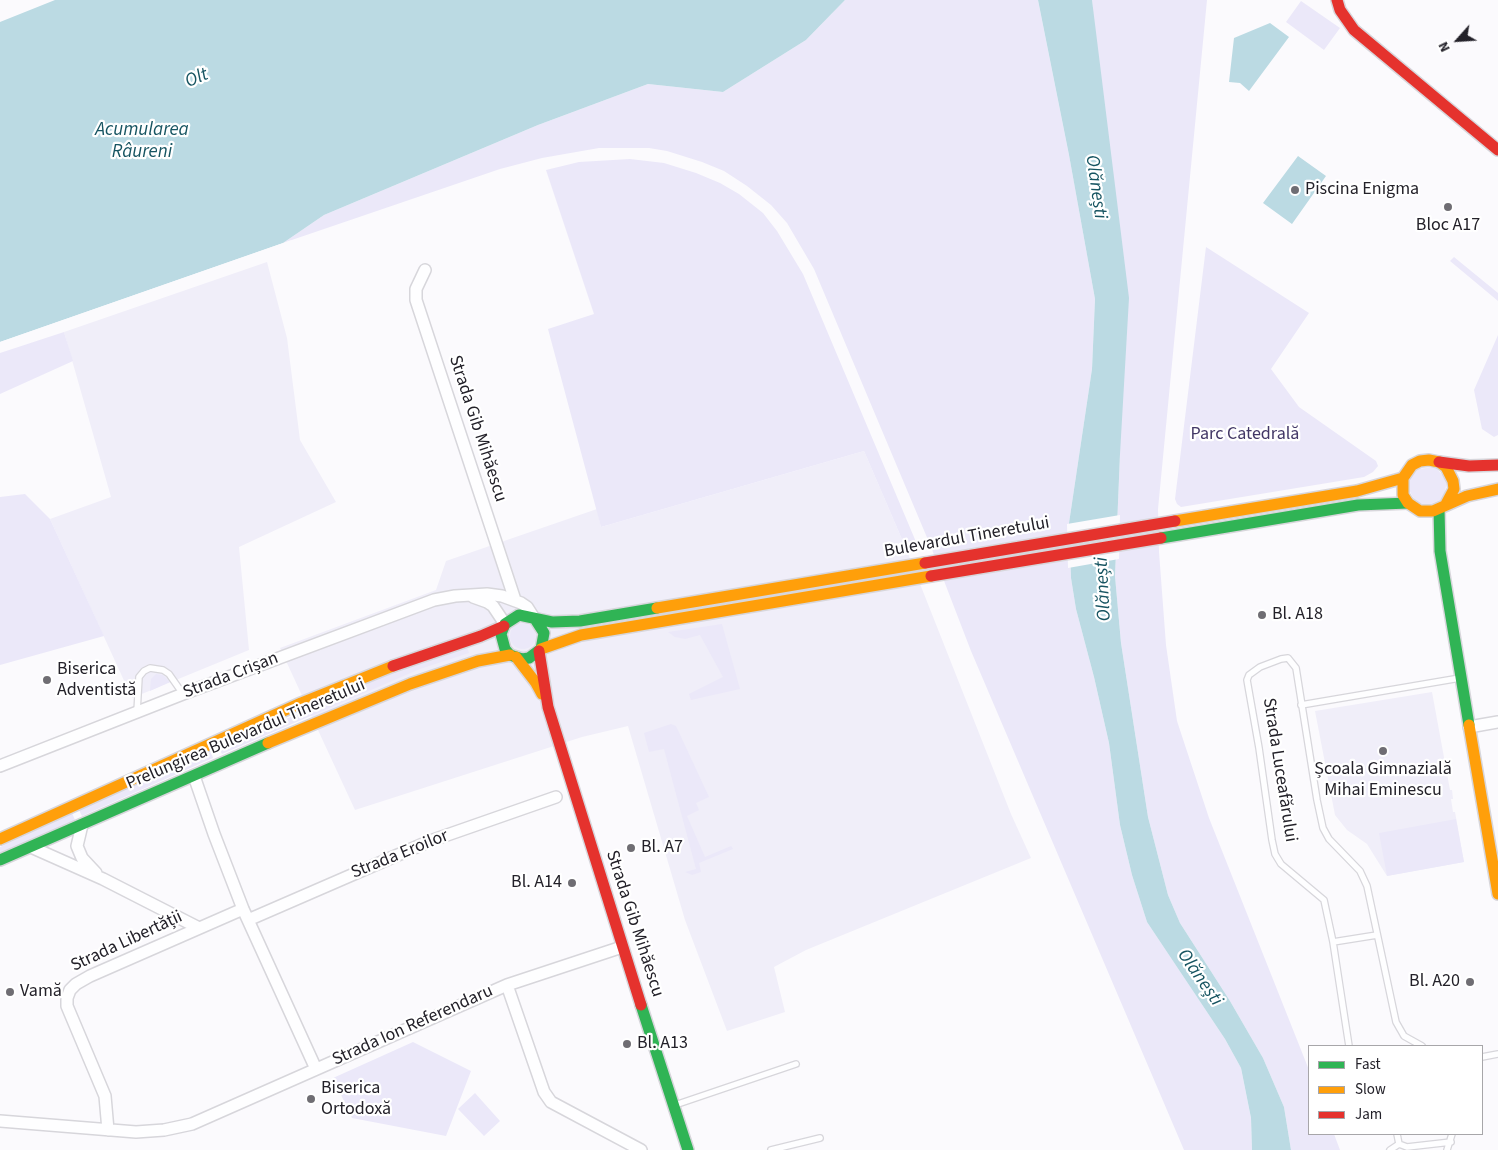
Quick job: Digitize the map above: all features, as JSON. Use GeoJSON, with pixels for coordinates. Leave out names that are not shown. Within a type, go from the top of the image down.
{"type":"FeatureCollection","features":[{"type":"Feature","properties":{"kind":"main road"},"geometry":{"type":"LineString","coordinates":[[1337,0],[1340,10],[1354,30],[1498,150]]}},
{"type":"Feature","properties":{"kind":"main road","name":"Bulevardul Tineretului"},"geometry":{"type":"LineString","coordinates":[[505,625],[519,615],[559,622],[580,621],[1357,491],[1403,478],[1412,465],[1420,461],[1428,460],[1469,466],[1498,465]]}},
{"type":"Feature","properties":{"kind":"main road"},"geometry":{"type":"LineString","coordinates":[[1439,462],[1446,467],[1453,481],[1454,490],[1443,507],[1440,551],[1498,894]]}},
{"type":"Feature","properties":{"kind":"main road"},"geometry":{"type":"LineString","coordinates":[[1403,478],[1402,486],[1408,503],[1424,519],[1440,551]]}},
{"type":"Feature","properties":{"kind":"main road"},"geometry":{"type":"LineString","coordinates":[[1424,519],[1427,512],[1495,488]]}},
{"type":"Feature","properties":{"kind":"main road","name":"Bulevardul Tineretului"},"geometry":{"type":"LineString","coordinates":[[513,656],[528,658],[540,650],[570,638],[594,632],[1358,505],[1408,503]]}},
{"type":"Feature","properties":{"kind":"main road"},"geometry":{"type":"LineString","coordinates":[[534,618],[540,623],[544,633],[543,644],[540,650]]}},
{"type":"Feature","properties":{"kind":"main road"},"geometry":{"type":"LineString","coordinates":[[505,625],[501,634],[502,642],[505,649],[513,656]]}},
{"type":"Feature","properties":{"kind":"main road","name":"Prelungirea Bulevardul Tineretului"},"geometry":{"type":"LineString","coordinates":[[3,834],[301,703],[413,658],[476,638],[505,625]]}},
{"type":"Feature","properties":{"kind":"main road","name":"Strada Gib Mihăescu"},"geometry":{"type":"LineString","coordinates":[[540,650],[548,707],[622,947],[688,1150]]}},
{"type":"Feature","properties":{"kind":"main road","name":"Strada Gib Mihăescu"},"geometry":{"type":"LineString","coordinates":[[513,656],[536,683],[548,707]]}},
{"type":"Feature","properties":{"kind":"main road","name":"Prelungirea Bulevardul Tineretului"},"geometry":{"type":"LineString","coordinates":[[0,860],[310,725],[434,675],[478,661],[513,656]]}},
{"type":"Feature","properties":{"kind":"street","name":"Strada Gib Mihăescu"},"geometry":{"type":"LineString","coordinates":[[425,270],[416,290],[416,300],[515,600]]}},
{"type":"Feature","properties":{"kind":"street","name":"Strada Crișan"},"geometry":{"type":"LineString","coordinates":[[0,766],[183,694],[434,600],[446,597],[487,594],[515,600]]}},
{"type":"Feature","properties":{"kind":"street","name":"Strada Crișan"},"geometry":{"type":"LineString","coordinates":[[464,596],[487,602],[497,610],[505,625]]}},
{"type":"Feature","properties":{"kind":"street"},"geometry":{"type":"LineString","coordinates":[[515,600],[526,607],[534,618]]}},
{"type":"Feature","properties":{"kind":"street"},"geometry":{"type":"LineString","coordinates":[[1469,727],[1498,722]]}},
{"type":"Feature","properties":{"kind":"street"},"geometry":{"type":"LineString","coordinates":[[194,776],[214,834],[246,914],[316,1069]]}},
{"type":"Feature","properties":{"kind":"street","name":"Strada Eroilor"},"geometry":{"type":"LineString","coordinates":[[246,914],[430,841],[556,797]]}},
{"type":"Feature","properties":{"kind":"street","name":"Strada Libertății"},"geometry":{"type":"LineString","coordinates":[[82,825],[78,840],[79,853],[103,879]]}},
{"type":"Feature","properties":{"kind":"street","name":"Strada Libertății"},"geometry":{"type":"LineString","coordinates":[[31,847],[103,879],[199,928]]}},
{"type":"Feature","properties":{"kind":"street","name":"Strada Libertății"},"geometry":{"type":"LineString","coordinates":[[108,1130],[105,1096],[66,1006],[70,990],[90,976],[199,928],[246,914]]}},
{"type":"Feature","properties":{"kind":"street","name":"Strada Ion Referendaru"},"geometry":{"type":"LineString","coordinates":[[0,1121],[136,1132],[164,1130],[192,1124],[507,985],[622,947]]}},
{"type":"Feature","properties":{"kind":"street"},"geometry":{"type":"LineString","coordinates":[[507,985],[544,1092],[552,1102],[642,1150]]}},
{"type":"Feature","properties":{"kind":"lane","name":"Strada Luceafărului"},"geometry":{"type":"LineString","coordinates":[[1350,1045],[1324,900],[1281,864],[1276,854],[1260,748],[1249,695],[1247,680],[1249,675],[1260,667],[1288,658],[1296,668],[1323,828],[1329,839],[1360,871],[1367,886],[1396,1022],[1404,1036],[1420,1045]]}},
{"type":"Feature","properties":{"kind":"lane"},"geometry":{"type":"LineString","coordinates":[[137,712],[139,677],[144,670],[150,668],[163,670],[169,674],[183,694]]}},
{"type":"Feature","properties":{"kind":"lane","name":"Strada Luceafărului"},"geometry":{"type":"LineString","coordinates":[[1302,705],[1461,678]]}},
{"type":"Feature","properties":{"kind":"lane"},"geometry":{"type":"LineString","coordinates":[[1333,942],[1377,935]]}},
{"type":"Feature","properties":{"kind":"lane"},"geometry":{"type":"LineString","coordinates":[[1483,1057],[1498,1054]]}},
{"type":"Feature","properties":{"kind":"lane"},"geometry":{"type":"LineString","coordinates":[[673,1105],[796,1064]]}},
{"type":"Feature","properties":{"kind":"lane"},"geometry":{"type":"LineString","coordinates":[[1397,1135],[1399,1144]]}},
{"type":"Feature","properties":{"kind":"lane"},"geometry":{"type":"LineString","coordinates":[[1447,1150],[1452,1135]]}},
{"type":"Feature","properties":{"kind":"lane"},"geometry":{"type":"LineString","coordinates":[[771,1150],[820,1138]]}},
{"type":"Feature","properties":{"kind":"lane"},"geometry":{"type":"LineString","coordinates":[[1399,1144],[1407,1147],[1451,1142]]}},
{"type":"Feature","properties":{"kind":"lane"},"geometry":{"type":"LineString","coordinates":[[1390,1150],[1399,1144]]}},
{"type":"Feature","properties":{"kind":"shaded area"},"geometry":{"type":"Polygon","coordinates":[[[267,262],[287,338],[300,440],[336,502],[239,547],[249,650],[132,698],[50,519],[111,497],[64,332],[267,262]]]}},
{"type":"Feature","properties":{"kind":"shaded area"},"geometry":{"type":"Polygon","coordinates":[[[864,451],[907,551],[1011,814],[1031,858],[806,950],[774,967],[785,1012],[727,1031],[685,920],[628,726],[582,737],[355,810],[280,648],[436,590],[446,561],[597,509],[601,527],[864,451]]]}},
{"type":"Feature","properties":{"kind":"shaded area","name":"Școala Gimnazială Mihai Eminescu"},"geometry":{"type":"Polygon","coordinates":[[[1432,692],[1450,790],[1452,790],[1453,812],[1455,812],[1464,862],[1387,876],[1367,844],[1347,830],[1335,815],[1315,711],[1432,692]]]}},
{"type":"Feature","properties":{"kind":"green space"},"geometry":{"type":"Polygon","coordinates":[[[845,0],[1038,0],[1095,299],[1092,369],[1069,523],[1071,578],[1076,609],[1109,743],[1120,825],[1132,875],[1147,922],[1225,1039],[1241,1068],[1251,1118],[1252,1150],[1184,1150],[971,651],[931,547],[814,269],[787,223],[771,205],[724,171],[702,162],[667,151],[649,148],[599,148],[542,158],[500,169],[283,243],[324,215],[538,125],[648,84],[723,92],[806,40],[845,0]]]}},
{"type":"Feature","properties":{"kind":"green space"},"geometry":{"type":"Polygon","coordinates":[[[1092,0],[1207,0],[1158,509],[1159,552],[1166,645],[1177,721],[1209,818],[1308,1067],[1308,1135],[1334,1135],[1340,1150],[1291,1150],[1284,1107],[1263,1058],[1230,1001],[1180,923],[1168,895],[1148,817],[1121,643],[1115,576],[1120,454],[1092,0]]]}},
{"type":"Feature","properties":{"kind":"green space"},"geometry":{"type":"Polygon","coordinates":[[[1301,1],[1340,28],[1324,50],[1286,22],[1301,1]]]}},
{"type":"Feature","properties":{"kind":"green space"},"geometry":{"type":"Polygon","coordinates":[[[630,159],[664,163],[720,183],[739,194],[763,213],[777,231],[803,274],[919,549],[907,551],[864,451],[601,527],[548,329],[594,314],[546,170],[579,162],[630,159]]]}},
{"type":"Feature","properties":{"kind":"green space","name":"Parc Catedrală"},"geometry":{"type":"Polygon","coordinates":[[[1206,247],[1309,313],[1271,369],[1299,407],[1376,461],[1378,466],[1373,472],[1364,477],[1181,507],[1177,504],[1175,499],[1206,247]]]}},
{"type":"Feature","properties":{"kind":"green space"},"geometry":{"type":"Polygon","coordinates":[[[1454,257],[1498,293],[1498,301],[1450,261],[1454,257]]]}},
{"type":"Feature","properties":{"kind":"green space"},"geometry":{"type":"Polygon","coordinates":[[[64,332],[73,361],[0,394],[0,353],[64,332]]]}},
{"type":"Feature","properties":{"kind":"green space"},"geometry":{"type":"Polygon","coordinates":[[[1498,335],[1498,435],[1494,437],[1482,429],[1474,390],[1498,335]]]}},
{"type":"Feature","properties":{"kind":"green space"},"geometry":{"type":"Polygon","coordinates":[[[1435,467],[1447,480],[1444,498],[1427,506],[1415,501],[1409,490],[1410,479],[1417,469],[1435,467]]]}},
{"type":"Feature","properties":{"kind":"green space"},"geometry":{"type":"Polygon","coordinates":[[[25,494],[50,519],[104,636],[0,665],[0,497],[25,494]]]}},
{"type":"Feature","properties":{"kind":"green space"},"geometry":{"type":"Polygon","coordinates":[[[523,623],[532,627],[536,636],[532,645],[523,649],[514,645],[510,636],[514,627],[523,623]]]}},
{"type":"Feature","properties":{"kind":"green space"},"geometry":{"type":"Polygon","coordinates":[[[722,624],[740,689],[691,700],[689,694],[723,677],[700,635],[685,639],[675,637],[668,632],[722,624]]]}},
{"type":"Feature","properties":{"kind":"green space"},"geometry":{"type":"Polygon","coordinates":[[[467,647],[469,653],[420,669],[222,754],[219,748],[418,662],[467,647]]]}},
{"type":"Feature","properties":{"kind":"green space"},"geometry":{"type":"Polygon","coordinates":[[[156,674],[163,675],[170,682],[150,691],[151,679],[156,674]]]}},
{"type":"Feature","properties":{"kind":"green space"},"geometry":{"type":"Polygon","coordinates":[[[671,724],[676,726],[709,797],[696,803],[699,810],[687,816],[705,857],[731,846],[733,849],[699,863],[701,872],[692,875],[685,872],[696,869],[664,749],[649,752],[644,733],[671,724]]]}},
{"type":"Feature","properties":{"kind":"green space"},"geometry":{"type":"Polygon","coordinates":[[[211,752],[213,758],[82,816],[79,810],[211,752]]]}},
{"type":"Feature","properties":{"kind":"green space"},"geometry":{"type":"Polygon","coordinates":[[[72,813],[75,820],[0,854],[0,847],[72,813]]]}},
{"type":"Feature","properties":{"kind":"green space"},"geometry":{"type":"Polygon","coordinates":[[[1456,819],[1464,862],[1387,876],[1379,833],[1456,819]]]}},
{"type":"Feature","properties":{"kind":"green space"},"geometry":{"type":"Polygon","coordinates":[[[413,1042],[471,1071],[446,1136],[352,1118],[333,1078],[413,1042]]]}},
{"type":"Feature","properties":{"kind":"green space"},"geometry":{"type":"Polygon","coordinates":[[[475,1093],[500,1121],[484,1136],[458,1109],[475,1093]]]}},
{"type":"Feature","properties":{"kind":"water","name":"Acumularea Râureni"},"geometry":{"type":"Polygon","coordinates":[[[55,0],[845,0],[806,40],[723,92],[648,84],[538,125],[324,215],[283,243],[0,342],[0,22],[55,0]]]}},
{"type":"Feature","properties":{"kind":"water","name":"Olănești"},"geometry":{"type":"Polygon","coordinates":[[[1038,0],[1092,0],[1129,298],[1115,576],[1121,643],[1148,817],[1168,895],[1180,923],[1230,1001],[1263,1058],[1284,1107],[1291,1150],[1252,1150],[1251,1118],[1241,1068],[1225,1039],[1147,922],[1132,875],[1120,825],[1109,743],[1076,609],[1071,578],[1069,523],[1092,369],[1095,299],[1038,0]]]}},
{"type":"Feature","properties":{"kind":"water"},"geometry":{"type":"Polygon","coordinates":[[[1270,23],[1289,37],[1249,91],[1240,83],[1229,82],[1234,38],[1270,23]]]}},
{"type":"Feature","properties":{"kind":"water","name":"Piscina Enigma"},"geometry":{"type":"Polygon","coordinates":[[[1298,156],[1326,176],[1292,224],[1263,203],[1298,156]]]}},
{"type":"Feature","properties":{"kind":"pier"},"geometry":{"type":"Polygon","coordinates":[[[292,240],[284,245],[0,344],[0,342],[292,240]]]}},
{"type":"Feature","properties":{"kind":"pier"},"geometry":{"type":"Polygon","coordinates":[[[1120,515],[1119,559],[1068,568],[1067,524],[1120,515]]]}},
{"type":"Feature","properties":{"kind":"traffic: fast"},"geometry":{"type":"LineString","coordinates":[[1161,538],[1358,505],[1408,503]]}},
{"type":"Feature","properties":{"kind":"traffic: fast"},"geometry":{"type":"LineString","coordinates":[[1439,509],[1440,551],[1469,725]]}},
{"type":"Feature","properties":{"kind":"traffic: fast"},"geometry":{"type":"LineString","coordinates":[[535,619],[544,633],[541,649],[529,658],[522,659],[510,655],[505,649],[501,634],[505,624],[519,615],[552,622],[580,621],[657,608]]}},
{"type":"Feature","properties":{"kind":"traffic: fast"},"geometry":{"type":"LineString","coordinates":[[0,860],[268,743]]}},
{"type":"Feature","properties":{"kind":"traffic: fast"},"geometry":{"type":"LineString","coordinates":[[641,1005],[688,1150]]}},
{"type":"Feature","properties":{"kind":"traffic: slow"},"geometry":{"type":"LineString","coordinates":[[1446,504],[1454,489],[1453,481],[1446,467],[1439,462],[1429,460],[1420,461],[1412,465],[1403,478],[1403,495],[1408,503],[1420,511],[1433,511],[1467,496],[1498,489]]}},
{"type":"Feature","properties":{"kind":"traffic: slow"},"geometry":{"type":"LineString","coordinates":[[1175,521],[1357,491],[1403,478]]}},
{"type":"Feature","properties":{"kind":"traffic: slow"},"geometry":{"type":"LineString","coordinates":[[657,608],[925,563]]}},
{"type":"Feature","properties":{"kind":"traffic: slow"},"geometry":{"type":"LineString","coordinates":[[541,649],[581,635],[931,576]]}},
{"type":"Feature","properties":{"kind":"traffic: slow"},"geometry":{"type":"LineString","coordinates":[[268,743],[410,684],[478,661],[510,655]]}},
{"type":"Feature","properties":{"kind":"traffic: slow"},"geometry":{"type":"LineString","coordinates":[[516,657],[542,694]]}},
{"type":"Feature","properties":{"kind":"traffic: slow"},"geometry":{"type":"LineString","coordinates":[[0,839],[301,703],[393,666]]}},
{"type":"Feature","properties":{"kind":"traffic: slow"},"geometry":{"type":"LineString","coordinates":[[1469,725],[1498,894]]}},
{"type":"Feature","properties":{"kind":"traffic: jam"},"geometry":{"type":"LineString","coordinates":[[1337,0],[1340,10],[1354,30],[1498,150]]}},
{"type":"Feature","properties":{"kind":"traffic: jam"},"geometry":{"type":"LineString","coordinates":[[1439,462],[1469,466],[1498,465]]}},
{"type":"Feature","properties":{"kind":"traffic: jam"},"geometry":{"type":"LineString","coordinates":[[925,563],[1175,521]]}},
{"type":"Feature","properties":{"kind":"traffic: jam"},"geometry":{"type":"LineString","coordinates":[[931,576],[1161,538]]}},
{"type":"Feature","properties":{"kind":"traffic: jam"},"geometry":{"type":"LineString","coordinates":[[393,666],[481,636],[504,626]]}},
{"type":"Feature","properties":{"kind":"traffic: jam"},"geometry":{"type":"LineString","coordinates":[[539,651],[548,707],[641,1005]]}},
{"type":"Feature","properties":{"kind":"place","name":"Piscina Enigma"},"geometry":{"type":"Point","coordinates":[1295,190]}},
{"type":"Feature","properties":{"kind":"place","name":"Bloc A17"},"geometry":{"type":"Point","coordinates":[1448,207]}},
{"type":"Feature","properties":{"kind":"place","name":"Bl. A18"},"geometry":{"type":"Point","coordinates":[1262,615]}},
{"type":"Feature","properties":{"kind":"place","name":"Biserica Adventistă"},"geometry":{"type":"Point","coordinates":[47,680]}},
{"type":"Feature","properties":{"kind":"place","name":"Școala Gimnazială Mihai Eminescu"},"geometry":{"type":"Point","coordinates":[1383,751]}},
{"type":"Feature","properties":{"kind":"place","name":"Bl. A7"},"geometry":{"type":"Point","coordinates":[631,848]}},
{"type":"Feature","properties":{"kind":"place","name":"Bl. A14"},"geometry":{"type":"Point","coordinates":[572,883]}},
{"type":"Feature","properties":{"kind":"place","name":"Bl. A20"},"geometry":{"type":"Point","coordinates":[1470,982]}},
{"type":"Feature","properties":{"kind":"place","name":"Vamă"},"geometry":{"type":"Point","coordinates":[10,992]}},
{"type":"Feature","properties":{"kind":"place","name":"Bl. A13"},"geometry":{"type":"Point","coordinates":[627,1044]}},
{"type":"Feature","properties":{"kind":"place","name":"Biserica Ortodoxă"},"geometry":{"type":"Point","coordinates":[311,1099]}},
{"type":"Feature","properties":{"kind":"water label","name":"Olt"},"geometry":{"type":"Point","coordinates":[197,79]}}]}
